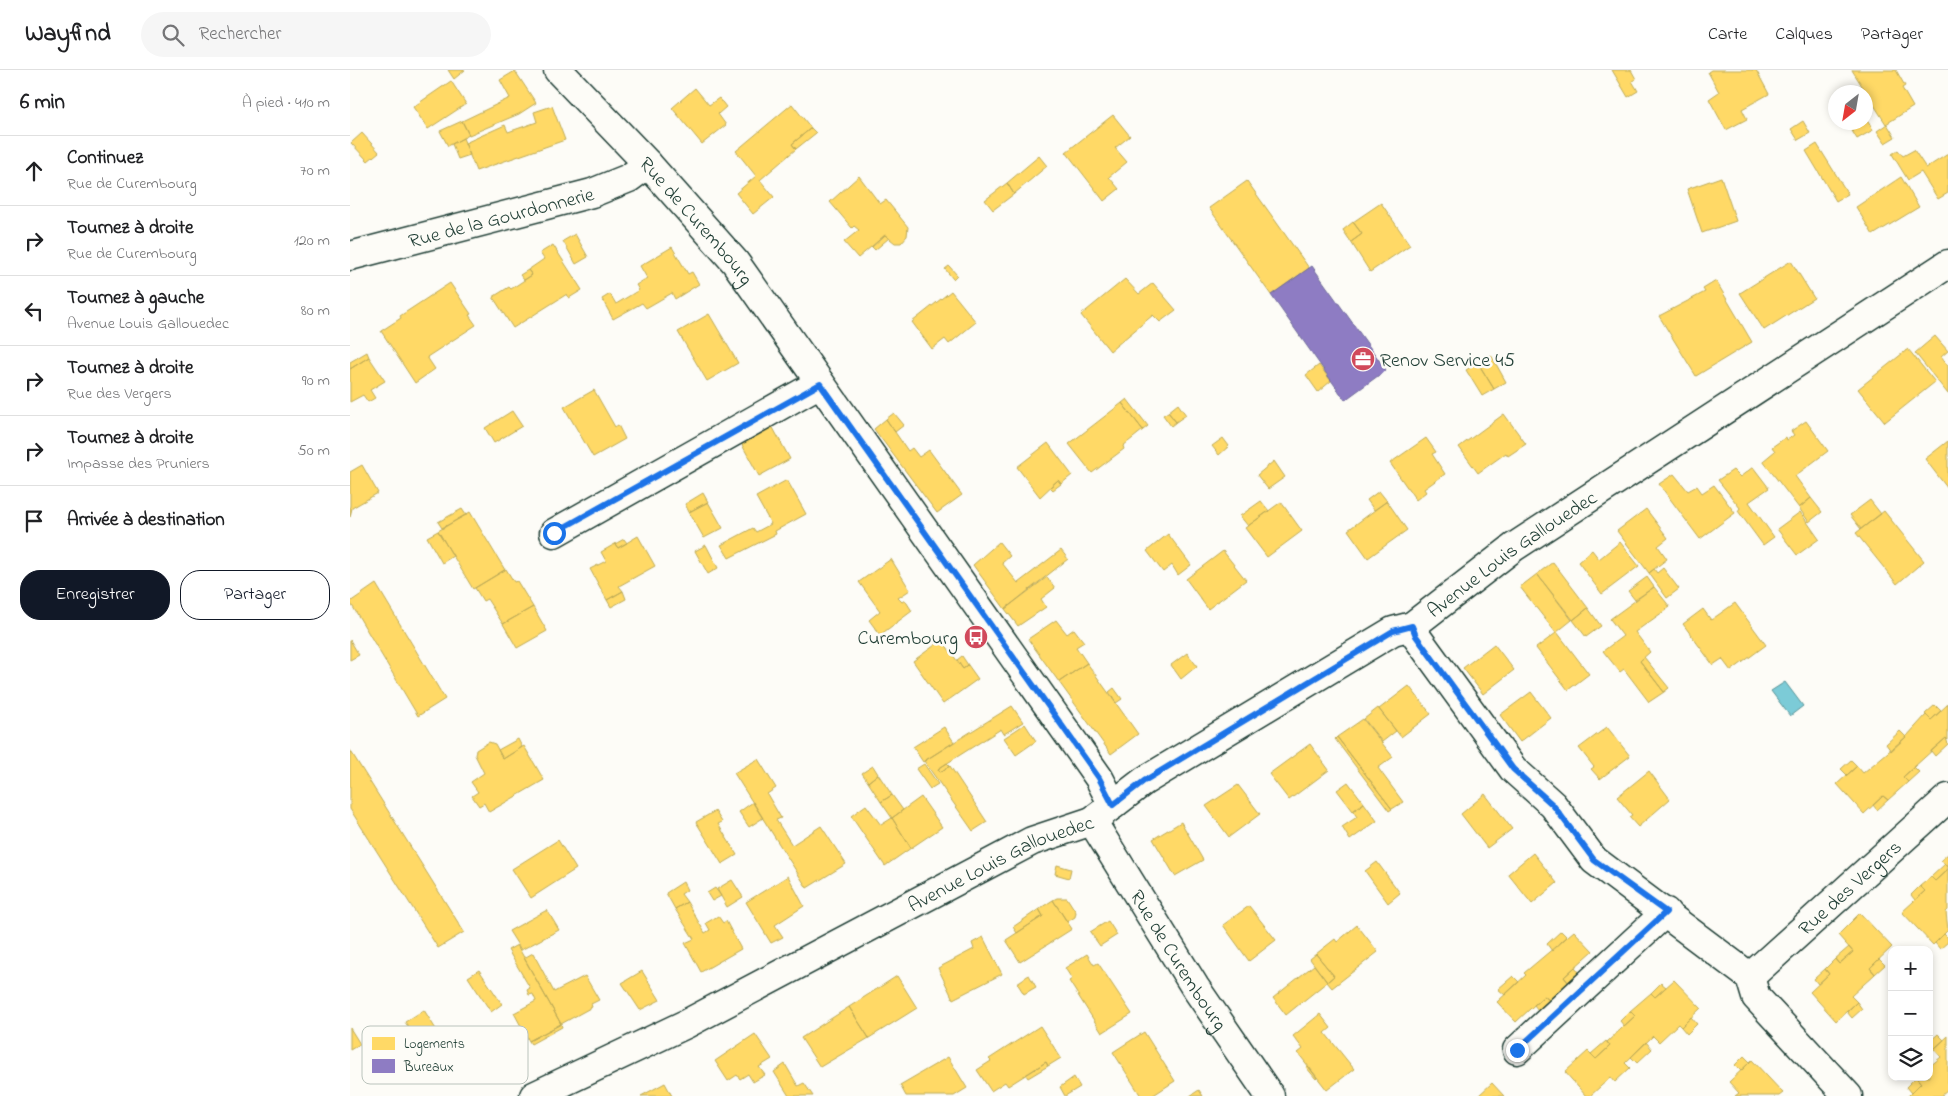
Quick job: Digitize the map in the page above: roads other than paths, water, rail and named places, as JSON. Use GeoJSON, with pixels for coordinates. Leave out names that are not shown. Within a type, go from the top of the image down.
{"type":"FeatureCollection","features":[{"type":"Feature","properties":{"kind":"street","name":"Rue de Curembourg"},"geometry":{"type":"LineString","coordinates":[[558,70],[648,164],[735,262],[1099,778],[1103,813],[1195,987],[1270,1096]]}},
{"type":"Feature","properties":{"kind":"street","name":"Rue de la Gourdonnerie"},"geometry":{"type":"LineString","coordinates":[[350,256],[592,193],[629,178],[648,164]]}},
{"type":"Feature","properties":{"kind":"street","name":"Avenue Louis Gallouedec"},"geometry":{"type":"LineString","coordinates":[[534,1096],[686,1024],[1032,841],[1103,813],[1144,781],[1297,688],[1393,631],[1412,626],[1514,547],[1948,264]]}},
{"type":"Feature","properties":{"kind":"street"},"geometry":{"type":"LineString","coordinates":[[554,533],[820,384]]}},
{"type":"Feature","properties":{"kind":"street"},"geometry":{"type":"LineString","coordinates":[[1412,626],[1416,636],[1513,769],[1553,805],[1594,860],[1666,912],[1722,958],[1750,977],[1756,997],[1848,1096]]}},
{"type":"Feature","properties":{"kind":"street","name":"Rue des Vergers"},"geometry":{"type":"LineString","coordinates":[[1750,977],[1948,798]]}},
{"type":"Feature","properties":{"kind":"street"},"geometry":{"type":"LineString","coordinates":[[1517,1050],[1666,912]]}},
{"type":"Feature","properties":{"kind":"water"},"geometry":{"type":"Polygon","coordinates":[[[1785,682],[1803,706],[1790,716],[1771,691],[1785,682]]]}},
{"type":"Feature","properties":{"kind":"place","name":"Renov Service 45"},"geometry":{"type":"Point","coordinates":[1363,359]}},
{"type":"Feature","properties":{"kind":"place","name":"Curembourg"},"geometry":{"type":"Point","coordinates":[976,637]}}]}
